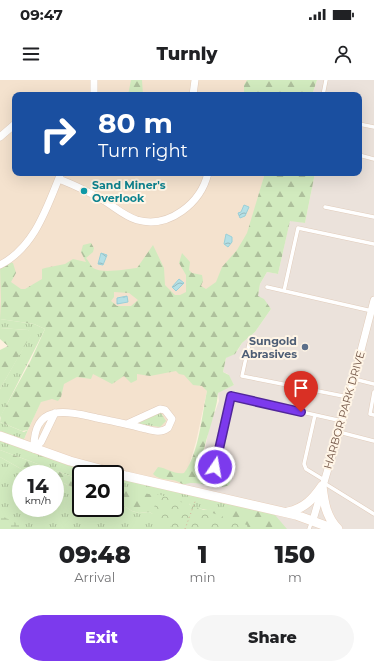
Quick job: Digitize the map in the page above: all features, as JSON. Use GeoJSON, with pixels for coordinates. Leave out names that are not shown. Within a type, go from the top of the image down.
{"type":"FeatureCollection","features":[{"type":"Feature","properties":{"kind":"main road"},"geometry":{"type":"LineString","coordinates":[[0,436],[70,462],[287,513],[313,520],[334,529]]}},
{"type":"Feature","properties":{"kind":"main road"},"geometry":{"type":"LineString","coordinates":[[287,513],[310,502],[323,483]]}},
{"type":"Feature","properties":{"kind":"main road"},"geometry":{"type":"LineString","coordinates":[[323,483],[326,509],[338,529]]}},
{"type":"Feature","properties":{"kind":"street"},"geometry":{"type":"LineString","coordinates":[[94,80],[94,92]]}},
{"type":"Feature","properties":{"kind":"street"},"geometry":{"type":"LineString","coordinates":[[193,92],[195,80]]}},
{"type":"Feature","properties":{"kind":"street"},"geometry":{"type":"LineString","coordinates":[[0,137],[12,127]]}},
{"type":"Feature","properties":{"kind":"street"},"geometry":{"type":"LineString","coordinates":[[0,265],[13,257],[32,236],[42,218],[60,176],[128,217],[152,221],[174,216],[190,206],[202,188],[207,176]]}},
{"type":"Feature","properties":{"kind":"street","name":"HARBOR PARK DRIVE"},"geometry":{"type":"LineString","coordinates":[[313,520],[354,379],[372,313],[374,300]]}},
{"type":"Feature","properties":{"kind":"street"},"geometry":{"type":"LineString","coordinates":[[34,449],[42,442],[55,412],[72,412],[161,432],[168,428],[172,419],[165,410],[160,409],[127,424]]}},
{"type":"Feature","properties":{"kind":"lane"},"geometry":{"type":"LineString","coordinates":[[324,92],[326,80]]}},
{"type":"Feature","properties":{"kind":"lane"},"geometry":{"type":"LineString","coordinates":[[362,125],[374,127]]}},
{"type":"Feature","properties":{"kind":"lane"},"geometry":{"type":"LineString","coordinates":[[362,156],[374,159]]}},
{"type":"Feature","properties":{"kind":"lane"},"geometry":{"type":"LineString","coordinates":[[325,207],[374,217]]}},
{"type":"Feature","properties":{"kind":"lane"},"geometry":{"type":"LineString","coordinates":[[284,291],[298,228],[374,244]]}},
{"type":"Feature","properties":{"kind":"lane"},"geometry":{"type":"LineString","coordinates":[[267,287],[372,313]]}},
{"type":"Feature","properties":{"kind":"lane"},"geometry":{"type":"LineString","coordinates":[[249,344],[242,376],[349,397]]}},
{"type":"Feature","properties":{"kind":"lane"},"geometry":{"type":"LineString","coordinates":[[354,379],[374,384]]}},
{"type":"Feature","properties":{"kind":"lane"},"geometry":{"type":"LineString","coordinates":[[374,392],[370,414],[374,415]]}},
{"type":"Feature","properties":{"kind":"lane"},"geometry":{"type":"LineString","coordinates":[[215,467],[231,396],[342,421]]}},
{"type":"Feature","properties":{"kind":"lane"},"geometry":{"type":"LineString","coordinates":[[315,415],[304,464],[306,469],[323,483],[374,514]]}},
{"type":"Feature","properties":{"kind":"lane"},"geometry":{"type":"LineString","coordinates":[[339,432],[374,441]]}},
{"type":"Feature","properties":{"kind":"lane"},"geometry":{"type":"LineString","coordinates":[[309,529],[313,520]]}},
{"type":"Feature","properties":{"kind":"path"},"geometry":{"type":"LineString","coordinates":[[185,529],[197,499]]}},
{"type":"Feature","properties":{"kind":"shaded area"},"geometry":{"type":"Polygon","coordinates":[[[0,80],[272,80],[268,92],[12,92],[12,176],[264,176],[233,290],[206,305],[0,319],[0,80]]]}},
{"type":"Feature","properties":{"kind":"shaded area"},"geometry":{"type":"Polygon","coordinates":[[[317,80],[374,80],[374,529],[258,529],[183,485],[191,481],[218,487],[225,472],[216,474],[211,471],[203,472],[201,470],[209,428],[219,401],[218,393],[234,385],[228,374],[223,372],[226,358],[238,350],[242,343],[255,332],[271,309],[258,296],[260,284],[267,272],[278,274],[290,220],[305,223],[314,176],[362,176],[362,92],[313,92],[317,80]]]}},
{"type":"Feature","properties":{"kind":"shaded area"},"geometry":{"type":"Polygon","coordinates":[[[178,368],[204,385],[207,391],[196,442],[182,489],[124,473],[124,465],[97,465],[22,444],[46,390],[93,370],[178,368]]]}},
{"type":"Feature","properties":{"kind":"green space"},"geometry":{"type":"Polygon","coordinates":[[[131,80],[142,80],[143,92],[129,92],[131,80]]]}},
{"type":"Feature","properties":{"kind":"green space"},"geometry":{"type":"Polygon","coordinates":[[[247,80],[317,80],[313,92],[244,92],[244,85],[247,80]]]}},
{"type":"Feature","properties":{"kind":"green space"},"geometry":{"type":"Polygon","coordinates":[[[264,176],[314,176],[305,223],[290,221],[278,274],[267,272],[260,284],[258,296],[264,299],[271,309],[255,332],[242,343],[235,354],[226,358],[223,372],[229,375],[234,385],[218,393],[215,412],[204,450],[201,470],[203,472],[211,471],[216,474],[228,472],[232,477],[229,485],[218,487],[189,483],[183,485],[176,481],[157,477],[153,474],[158,467],[177,473],[184,473],[197,445],[207,391],[202,386],[193,385],[184,375],[179,374],[176,371],[150,376],[137,374],[137,380],[131,383],[124,376],[112,384],[93,374],[91,379],[77,377],[64,384],[61,397],[58,401],[52,399],[41,402],[28,430],[22,431],[0,422],[1,415],[30,362],[45,329],[34,324],[0,319],[0,267],[10,262],[13,263],[16,273],[11,282],[21,289],[25,289],[42,279],[42,269],[65,264],[73,259],[86,262],[81,252],[83,245],[91,243],[94,248],[93,252],[86,258],[93,268],[108,271],[137,268],[153,245],[164,268],[165,285],[175,295],[180,295],[186,292],[186,275],[179,263],[182,253],[190,262],[189,270],[192,273],[202,275],[203,281],[201,286],[206,289],[216,282],[222,267],[237,250],[247,233],[264,176]],[[114,292],[114,297],[111,301],[117,306],[131,306],[138,300],[129,293],[114,292]]]}},
{"type":"Feature","properties":{"kind":"green space"},"geometry":{"type":"Polygon","coordinates":[[[0,319],[34,324],[45,329],[0,418],[0,389],[31,334],[28,330],[0,328],[0,319]]]}},
{"type":"Feature","properties":{"kind":"green space"},"geometry":{"type":"Polygon","coordinates":[[[0,328],[28,330],[31,332],[31,335],[0,389],[0,350],[8,346],[0,339],[0,328]]]}},
{"type":"Feature","properties":{"kind":"green space"},"geometry":{"type":"Polygon","coordinates":[[[161,413],[166,421],[160,427],[133,423],[161,413]]]}},
{"type":"Feature","properties":{"kind":"green space"},"geometry":{"type":"Polygon","coordinates":[[[0,422],[24,432],[28,430],[22,444],[102,465],[72,465],[72,477],[64,474],[64,465],[40,465],[0,450],[0,422]]]}},
{"type":"Feature","properties":{"kind":"green space"},"geometry":{"type":"Polygon","coordinates":[[[0,450],[40,465],[14,465],[0,457],[0,450]]]}},
{"type":"Feature","properties":{"kind":"green space"},"geometry":{"type":"Polygon","coordinates":[[[0,457],[14,465],[12,465],[12,517],[64,517],[64,483],[72,486],[72,517],[124,517],[124,506],[132,511],[139,513],[149,512],[170,522],[172,529],[5,529],[0,524],[0,457]]]}},
{"type":"Feature","properties":{"kind":"green space"},"geometry":{"type":"Polygon","coordinates":[[[124,471],[255,505],[208,510],[191,507],[190,504],[124,490],[124,471]]]}},
{"type":"Feature","properties":{"kind":"green space"},"geometry":{"type":"Polygon","coordinates":[[[64,474],[72,477],[72,486],[64,483],[64,474]]]}},
{"type":"Feature","properties":{"kind":"green space"},"geometry":{"type":"Polygon","coordinates":[[[124,490],[188,501],[191,507],[183,529],[171,529],[170,522],[149,512],[139,513],[132,511],[124,506],[124,490]]]}},
{"type":"Feature","properties":{"kind":"green space"},"geometry":{"type":"Polygon","coordinates":[[[158,494],[247,525],[248,529],[176,529],[151,518],[158,494]]]}},
{"type":"Feature","properties":{"kind":"green space"},"geometry":{"type":"Polygon","coordinates":[[[255,505],[275,515],[287,529],[187,529],[202,510],[255,505]]]}},
{"type":"Feature","properties":{"kind":"green space"},"geometry":{"type":"Polygon","coordinates":[[[0,515],[22,526],[25,529],[0,529],[0,515]]]}},
{"type":"Feature","properties":{"kind":"water"},"geometry":{"type":"Polygon","coordinates":[[[244,205],[249,207],[245,216],[240,218],[238,213],[241,212],[244,205]]]}},
{"type":"Feature","properties":{"kind":"water"},"geometry":{"type":"Polygon","coordinates":[[[226,234],[232,237],[232,242],[228,247],[224,244],[226,234]]]}},
{"type":"Feature","properties":{"kind":"water"},"geometry":{"type":"Polygon","coordinates":[[[101,253],[107,255],[103,265],[98,264],[101,253]]]}},
{"type":"Feature","properties":{"kind":"water"},"geometry":{"type":"Polygon","coordinates":[[[179,279],[184,283],[176,291],[172,287],[179,279]]]}},
{"type":"Feature","properties":{"kind":"water"},"geometry":{"type":"Polygon","coordinates":[[[127,296],[128,302],[117,304],[117,298],[127,296]]]}},
{"type":"Feature","properties":{"kind":"place","name":"Sand Miner's Overlook"},"geometry":{"type":"Point","coordinates":[84,191]}},
{"type":"Feature","properties":{"kind":"place","name":"Sungold Abrasives"},"geometry":{"type":"Point","coordinates":[305,347]}},
{"type":"Feature","properties":{"kind":"route"},"geometry":{"type":"LineString","coordinates":[[215,467],[231,396],[301,412]]}}]}
